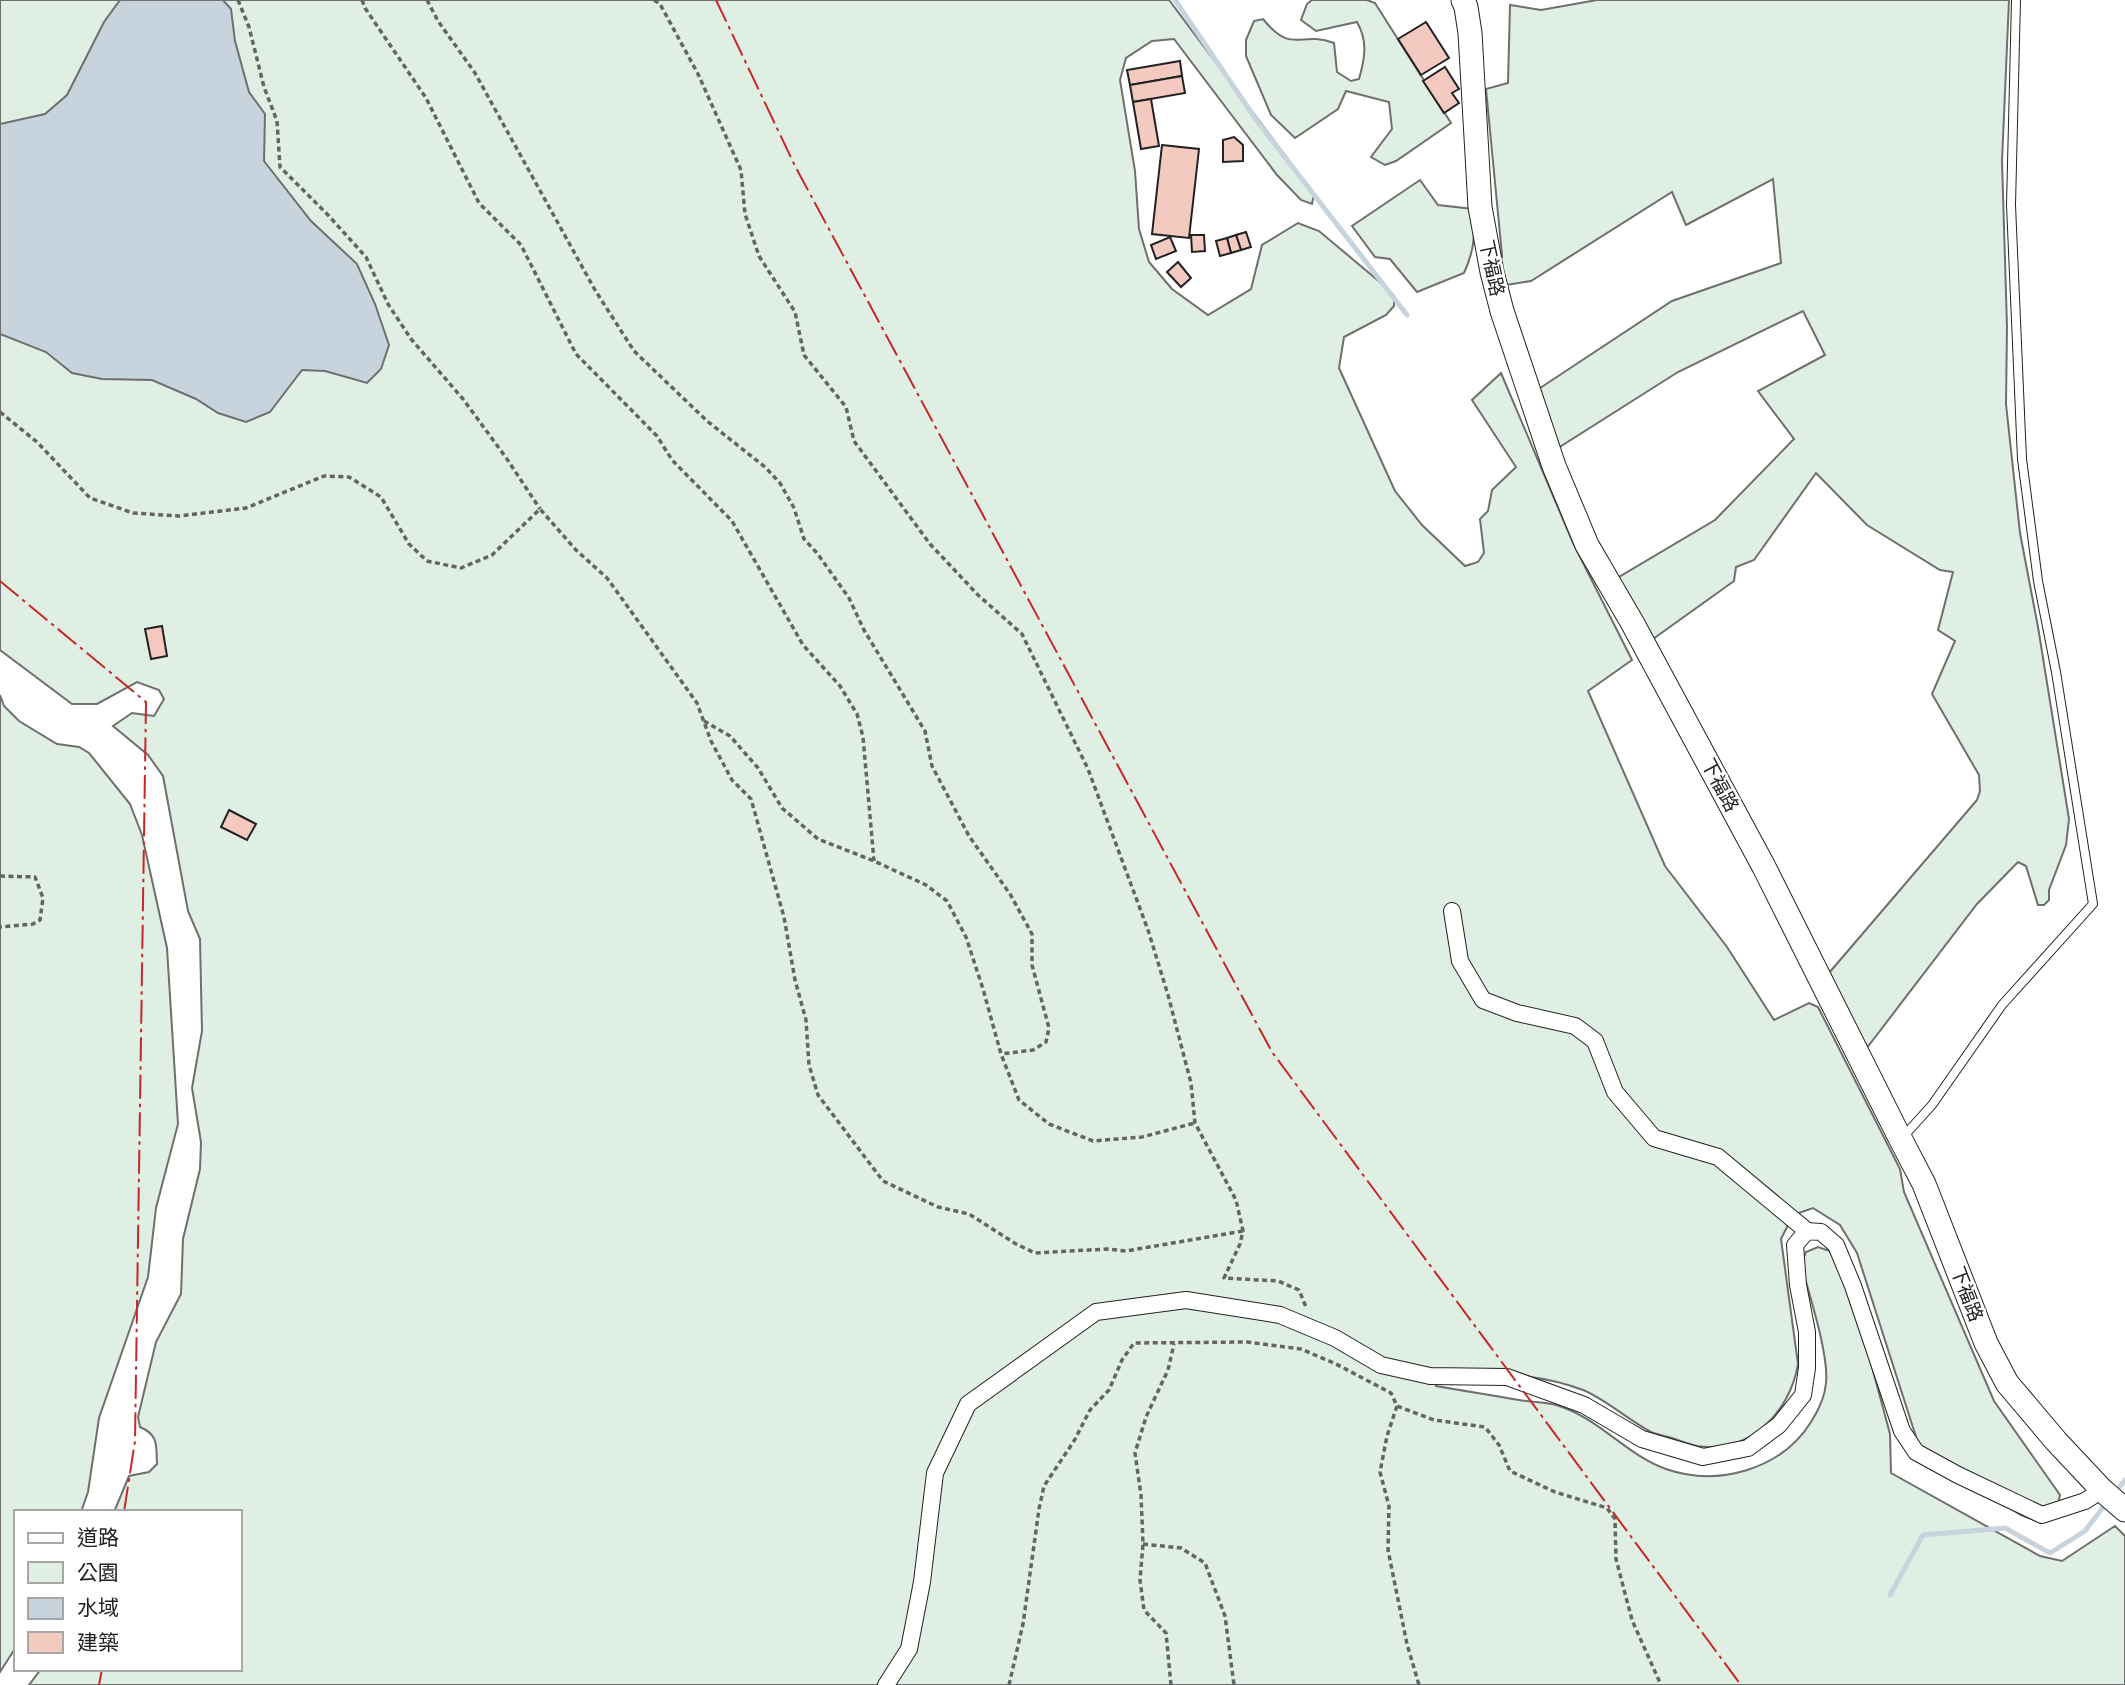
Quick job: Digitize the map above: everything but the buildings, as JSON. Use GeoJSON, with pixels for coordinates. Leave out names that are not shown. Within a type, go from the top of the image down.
{"type":"FeatureCollection","features":[{"type":"Feature","properties":{"kind":"main road","name":"下福路"},"geometry":{"type":"LineString","coordinates":[[1463,0],[1470,33],[1480,207],[1492,272],[1506,323],[1554,466],[1587,545],[1633,624],[1764,867],[1924,1184],[1986,1343],[2007,1382],[2056,1441],[2102,1490],[2125,1510]]}},
{"type":"Feature","properties":{"kind":"street"},"geometry":{"type":"LineString","coordinates":[[1452,911],[1460,961],[1483,1000],[1517,1013],[1575,1026],[1595,1041],[1615,1092],[1654,1138],[1718,1157],[1807,1231],[1822,1232],[1836,1245],[1853,1286],[1902,1431],[1916,1452],[2042,1515],[2085,1501],[2102,1490]]}},
{"type":"Feature","properties":{"kind":"street"},"geometry":{"type":"LineString","coordinates":[[886,1685],[909,1649],[922,1582],[936,1474],[968,1404],[1096,1312],[1186,1300],[1280,1315],[1335,1338],[1381,1365],[1430,1376],[1507,1377],[1584,1405],[1642,1439],[1703,1457],[1748,1448],[1779,1425],[1803,1395],[1807,1368],[1807,1332],[1798,1285],[1796,1245],[1807,1231]]}},
{"type":"Feature","properties":{"kind":"lane"},"geometry":{"type":"LineString","coordinates":[[1901,1140],[1932,1105],[2003,1005],[2093,904],[2056,672],[2038,581],[2022,459],[2011,205],[2016,0]]}},
{"type":"Feature","properties":{"kind":"path"},"geometry":{"type":"LineString","coordinates":[[238,0],[249,27],[264,88],[277,121],[280,167],[366,257],[388,304],[411,339],[463,399],[540,509],[576,550],[607,578],[697,703],[711,741],[732,780],[751,799],[784,917],[795,980],[806,1020],[809,1065],[818,1094],[883,1181],[938,1207],[969,1214],[1035,1253],[1107,1249],[1126,1251],[1243,1231]]}},
{"type":"Feature","properties":{"kind":"path"},"geometry":{"type":"LineString","coordinates":[[362,0],[426,98],[479,203],[521,245],[576,354],[657,436],[672,460],[732,521],[803,645],[840,687],[857,714],[863,737],[874,861]]}},
{"type":"Feature","properties":{"kind":"path"},"geometry":{"type":"LineString","coordinates":[[427,0],[438,21],[475,73],[595,290],[634,351],[707,421],[765,467],[779,483],[794,508],[804,540],[817,553],[849,598],[864,631],[925,731],[932,766],[969,836],[1010,894],[1032,934],[1032,965],[1049,1028],[1046,1042],[1032,1050],[1001,1054]]}},
{"type":"Feature","properties":{"kind":"path"},"geometry":{"type":"LineString","coordinates":[[654,0],[660,5],[698,74],[741,170],[745,214],[759,256],[796,312],[804,355],[846,407],[854,441],[930,544],[978,595],[1021,634],[1088,769],[1148,930],[1168,995],[1191,1083],[1195,1123],[1236,1200],[1243,1231],[1224,1278],[1278,1281],[1299,1290],[1328,1360]]}},
{"type":"Feature","properties":{"kind":"path"},"geometry":{"type":"LineString","coordinates":[[0,412],[37,442],[90,498],[133,513],[179,516],[246,508],[324,476],[349,477],[381,497],[409,544],[427,561],[461,568],[492,555],[540,509]]}},
{"type":"Feature","properties":{"kind":"path"},"geometry":{"type":"LineString","coordinates":[[704,721],[730,736],[758,768],[782,808],[818,839],[926,885],[947,901],[966,937],[1001,1054],[1019,1100],[1049,1124],[1093,1141],[1142,1137],[1195,1123]]}},
{"type":"Feature","properties":{"kind":"path"},"geometry":{"type":"LineString","coordinates":[[0,876],[35,877],[43,898],[40,920],[33,924],[0,927]]}},
{"type":"Feature","properties":{"kind":"path"},"geometry":{"type":"LineString","coordinates":[[1009,1685],[1023,1624],[1044,1486],[1074,1441],[1090,1410],[1109,1390],[1122,1360],[1134,1343],[1247,1342],[1301,1349],[1328,1360],[1391,1394],[1397,1406],[1434,1420],[1485,1427],[1499,1445],[1510,1471],[1555,1492],[1607,1508],[1615,1519],[1616,1559],[1632,1620],[1661,1685]]}},
{"type":"Feature","properties":{"kind":"path"},"geometry":{"type":"LineString","coordinates":[[1171,1685],[1166,1633],[1144,1610],[1140,1580],[1143,1544],[1141,1495],[1135,1453],[1146,1417],[1168,1370],[1174,1343]]}},
{"type":"Feature","properties":{"kind":"path"},"geometry":{"type":"LineString","coordinates":[[1397,1406],[1387,1436],[1380,1472],[1389,1506],[1388,1550],[1407,1644],[1419,1685]]}},
{"type":"Feature","properties":{"kind":"path"},"geometry":{"type":"LineString","coordinates":[[1143,1544],[1181,1548],[1205,1563],[1225,1616],[1234,1685]]}},
{"type":"Feature","properties":{"kind":"green space"},"geometry":{"type":"Polygon","coordinates":[[[0,0],[1169,0],[1314,194],[1312,204],[1301,200],[1277,175],[1174,39],[1152,41],[1126,58],[1120,80],[1135,171],[1139,229],[1149,262],[1172,289],[1208,315],[1251,289],[1262,245],[1298,223],[1319,231],[1387,288],[1394,296],[1394,306],[1386,315],[1344,337],[1339,368],[1395,491],[1422,525],[1465,566],[1478,562],[1484,553],[1480,519],[1488,511],[1492,490],[1516,467],[1472,400],[1501,373],[1573,543],[1632,660],[1588,691],[1665,866],[1727,947],[1774,1020],[1809,1003],[1818,1007],[1900,1169],[1904,1192],[1994,1401],[2060,1495],[2057,1509],[2037,1521],[2021,1515],[1936,1461],[1918,1443],[1857,1253],[1840,1225],[1813,1208],[1793,1215],[1781,1239],[1798,1364],[1794,1382],[1777,1413],[1750,1436],[1716,1447],[1697,1446],[1651,1432],[1583,1390],[1529,1377],[1435,1370],[1436,1386],[1556,1405],[1585,1418],[1638,1455],[1666,1469],[1706,1476],[1746,1470],[1765,1463],[1798,1439],[1821,1404],[1826,1383],[1824,1356],[1801,1264],[1806,1252],[1818,1247],[1830,1251],[1850,1285],[1890,1434],[1891,1473],[2040,1556],[2062,1561],[2115,1526],[2125,1536],[2125,1685],[29,1685],[40,1671],[242,1671],[242,1510],[115,1510],[129,1476],[149,1472],[157,1464],[153,1437],[140,1427],[138,1417],[156,1342],[181,1294],[183,1239],[200,1169],[201,1142],[192,1088],[202,1031],[200,939],[188,911],[163,776],[148,755],[113,726],[132,713],[154,716],[164,699],[159,690],[137,682],[97,704],[72,704],[0,650],[0,0]]]}},
{"type":"Feature","properties":{"kind":"green space"},"geometry":{"type":"Polygon","coordinates":[[[1312,0],[1367,0],[1375,3],[1451,123],[1396,161],[1385,165],[1371,157],[1392,129],[1389,102],[1346,91],[1338,109],[1295,138],[1271,115],[1246,56],[1246,40],[1254,21],[1263,19],[1282,37],[1334,43],[1337,72],[1351,81],[1359,79],[1364,50],[1363,36],[1357,22],[1316,31],[1301,20],[1307,4],[1312,0]]]}},
{"type":"Feature","properties":{"kind":"green space"},"geometry":{"type":"Polygon","coordinates":[[[1597,0],[2009,0],[2002,161],[2007,327],[2006,404],[2020,533],[2069,819],[2066,845],[2049,890],[2049,900],[2044,905],[2038,905],[2026,866],[2018,862],[1977,904],[1863,1053],[1823,980],[1977,800],[1980,791],[1979,775],[1932,694],[1955,641],[1938,630],[1953,572],[1940,570],[1867,525],[1816,473],[1754,560],[1736,567],[1734,581],[1646,644],[1614,580],[1715,520],[1794,439],[1758,391],[1825,355],[1803,311],[1678,372],[1558,448],[1534,392],[1672,301],[1781,263],[1773,179],[1686,225],[1672,192],[1531,281],[1500,286],[1502,255],[1486,89],[1508,83],[1510,5],[1541,10],[1597,0]]]}},
{"type":"Feature","properties":{"kind":"green space"},"geometry":{"type":"Polygon","coordinates":[[[1420,180],[1438,205],[1473,209],[1474,234],[1464,273],[1417,292],[1390,259],[1375,257],[1352,226],[1420,180]]]}},
{"type":"Feature","properties":{"kind":"green space"},"geometry":{"type":"Polygon","coordinates":[[[0,695],[4,706],[19,721],[57,744],[79,747],[89,753],[130,804],[142,835],[167,948],[178,1124],[156,1208],[148,1277],[99,1418],[88,1492],[82,1510],[14,1510],[14,1650],[0,1672],[0,695]]]}},
{"type":"Feature","properties":{"kind":"water"},"geometry":{"type":"Polygon","coordinates":[[[120,0],[223,0],[231,9],[235,41],[249,92],[265,114],[264,161],[311,221],[357,264],[375,304],[389,345],[381,369],[367,383],[325,371],[302,370],[270,412],[246,422],[218,413],[196,399],[152,380],[102,379],[72,373],[46,352],[0,334],[0,124],[45,114],[67,95],[104,22],[120,0]]]}},
{"type":"Feature","properties":{"kind":"waterway"},"geometry":{"type":"LineString","coordinates":[[1175,0],[1257,121],[1407,315]]}},
{"type":"Feature","properties":{"kind":"waterway"},"geometry":{"type":"LineString","coordinates":[[2118,1489],[2125,1480]]}},
{"type":"Feature","properties":{"kind":"waterway"},"geometry":{"type":"LineString","coordinates":[[1890,1595],[1923,1535],[2005,1528],[2050,1553],[2085,1531],[2104,1506]]}},
{"type":"Feature","properties":{"kind":"power"},"geometry":{"type":"LineString","coordinates":[[716,0],[795,166],[1272,1052],[1741,1685]]}},
{"type":"Feature","properties":{"kind":"power"},"geometry":{"type":"LineString","coordinates":[[0,581],[146,702],[135,1441],[124,1510]]}},
{"type":"Feature","properties":{"kind":"power"},"geometry":{"type":"LineString","coordinates":[[99,1685],[102,1671]]}}]}
